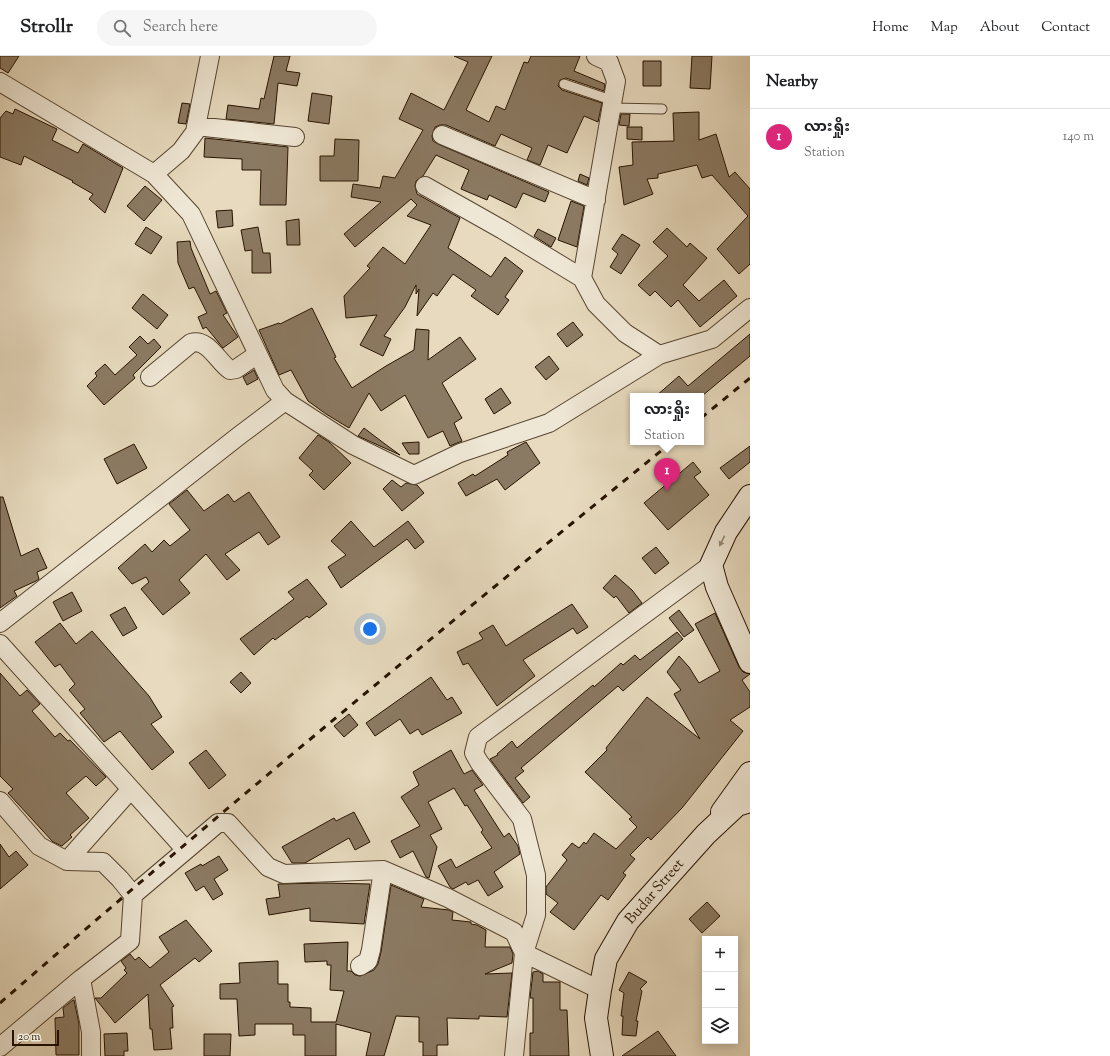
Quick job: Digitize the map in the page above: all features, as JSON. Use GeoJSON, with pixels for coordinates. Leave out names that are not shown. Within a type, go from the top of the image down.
{"type":"FeatureCollection","features":[{"type":"Feature","properties":{"kind":"main road"},"geometry":{"type":"LineString","coordinates":[[750,496],[744,513],[726,532],[711,565],[717,587],[750,662]]}},
{"type":"Feature","properties":{"kind":"main road"},"geometry":{"type":"LineString","coordinates":[[706,834],[750,773]]}},
{"type":"Feature","properties":{"kind":"main road","name":"Budar Street"},"geometry":{"type":"LineString","coordinates":[[602,1056],[596,1018],[600,990],[606,959],[628,921],[706,834],[737,806],[750,801]]}},
{"type":"Feature","properties":{"kind":"street"},"geometry":{"type":"LineString","coordinates":[[154,174],[181,151],[195,132],[210,56]]}},
{"type":"Feature","properties":{"kind":"street"},"geometry":{"type":"LineString","coordinates":[[582,278],[616,81],[609,62],[596,56]]}},
{"type":"Feature","properties":{"kind":"street"},"geometry":{"type":"LineString","coordinates":[[0,82],[154,174],[191,214],[275,390],[285,402],[353,445],[414,475],[460,453],[549,423],[659,356],[712,339],[750,308]]}},
{"type":"Feature","properties":{"kind":"street"},"geometry":{"type":"LineString","coordinates":[[196,126],[295,137]]}},
{"type":"Feature","properties":{"kind":"street"},"geometry":{"type":"LineString","coordinates":[[442,135],[596,200]]}},
{"type":"Feature","properties":{"kind":"street"},"geometry":{"type":"LineString","coordinates":[[425,186],[503,230],[582,278],[596,304],[625,333],[659,356]]}},
{"type":"Feature","properties":{"kind":"street"},"geometry":{"type":"LineString","coordinates":[[150,377],[192,343],[204,343],[224,366],[230,370],[236,369],[258,354]]}},
{"type":"Feature","properties":{"kind":"street"},"geometry":{"type":"LineString","coordinates":[[0,623],[240,435],[285,402]]}},
{"type":"Feature","properties":{"kind":"street"},"geometry":{"type":"LineString","coordinates":[[514,1056],[524,953],[536,915],[536,875],[522,819],[479,762],[474,753],[478,737],[711,565]]}},
{"type":"Feature","properties":{"kind":"street"},"geometry":{"type":"LineString","coordinates":[[0,644],[185,849]]}},
{"type":"Feature","properties":{"kind":"street"},"geometry":{"type":"LineString","coordinates":[[67,861],[131,789]]}},
{"type":"Feature","properties":{"kind":"street"},"geometry":{"type":"LineString","coordinates":[[0,801],[39,846],[67,861],[103,862],[133,895],[130,941],[81,979],[0,1047]]}},
{"type":"Feature","properties":{"kind":"street"},"geometry":{"type":"LineString","coordinates":[[133,895],[185,849],[218,823],[228,823],[268,867],[284,874],[383,870],[448,898],[514,932],[524,953],[600,990]]}},
{"type":"Feature","properties":{"kind":"street"},"geometry":{"type":"LineString","coordinates":[[360,966],[368,961],[371,950],[383,870]]}},
{"type":"Feature","properties":{"kind":"street"},"geometry":{"type":"LineString","coordinates":[[81,979],[91,1032],[91,1056]]}},
{"type":"Feature","properties":{"kind":"lane"},"geometry":{"type":"LineString","coordinates":[[564,84],[613,104],[662,109]]}},
{"type":"Feature","properties":{"kind":"building"},"geometry":{"type":"Polygon","coordinates":[[[0,56],[19,56],[8,73],[0,68],[0,56]]]}},
{"type":"Feature","properties":{"kind":"building"},"geometry":{"type":"Polygon","coordinates":[[[274,56],[290,56],[286,71],[300,73],[297,86],[278,83],[274,124],[226,119],[228,105],[259,109],[261,98],[264,99],[274,56]]]}},
{"type":"Feature","properties":{"kind":"building"},"geometry":{"type":"Polygon","coordinates":[[[454,56],[492,56],[466,110],[489,122],[496,106],[505,110],[524,62],[528,63],[531,56],[580,56],[574,71],[605,84],[604,91],[566,78],[560,80],[558,86],[562,90],[602,103],[598,122],[584,116],[567,153],[548,145],[540,165],[527,160],[532,148],[501,134],[495,146],[446,125],[435,127],[432,136],[433,141],[438,144],[549,192],[545,202],[523,193],[516,208],[489,195],[487,200],[461,189],[469,170],[436,155],[423,176],[416,181],[415,186],[417,194],[460,218],[448,248],[491,277],[505,257],[523,271],[505,297],[509,300],[498,315],[471,296],[476,290],[453,274],[437,296],[433,293],[417,316],[419,289],[416,294],[416,285],[405,307],[384,336],[391,339],[383,356],[360,345],[377,315],[346,318],[344,296],[370,268],[367,266],[383,247],[405,264],[431,225],[407,216],[417,205],[411,199],[355,247],[344,234],[381,202],[351,197],[353,184],[380,188],[383,176],[395,178],[423,130],[399,119],[411,93],[444,110],[468,62],[454,56]]]}},
{"type":"Feature","properties":{"kind":"building"},"geometry":{"type":"Polygon","coordinates":[[[692,56],[712,56],[710,89],[690,88],[692,56]]]}},
{"type":"Feature","properties":{"kind":"building"},"geometry":{"type":"Polygon","coordinates":[[[643,61],[661,61],[661,86],[643,86],[643,61]]]}},
{"type":"Feature","properties":{"kind":"building"},"geometry":{"type":"Polygon","coordinates":[[[312,93],[332,96],[329,124],[308,121],[312,93]]]}},
{"type":"Feature","properties":{"kind":"building"},"geometry":{"type":"Polygon","coordinates":[[[182,103],[190,104],[186,124],[178,123],[182,103]]]}},
{"type":"Feature","properties":{"kind":"building"},"geometry":{"type":"Polygon","coordinates":[[[15,109],[57,129],[52,140],[78,153],[83,144],[123,168],[105,213],[89,199],[93,194],[72,182],[73,181],[24,156],[21,165],[0,157],[0,118],[6,111],[13,114],[15,109]]]}},
{"type":"Feature","properties":{"kind":"building"},"geometry":{"type":"Polygon","coordinates":[[[699,112],[699,140],[716,134],[729,177],[735,172],[750,189],[750,264],[739,274],[717,249],[748,216],[712,175],[702,178],[697,165],[658,174],[658,178],[647,179],[653,194],[624,205],[619,167],[633,165],[632,142],[674,141],[673,113],[699,112]]]}},
{"type":"Feature","properties":{"kind":"building"},"geometry":{"type":"Polygon","coordinates":[[[621,114],[630,114],[629,126],[619,125],[621,114]]]}},
{"type":"Feature","properties":{"kind":"building"},"geometry":{"type":"Polygon","coordinates":[[[627,127],[642,127],[642,140],[627,139],[627,127]]]}},
{"type":"Feature","properties":{"kind":"building"},"geometry":{"type":"Polygon","coordinates":[[[205,138],[288,147],[286,205],[260,205],[261,170],[242,170],[242,159],[204,157],[205,138]]]}},
{"type":"Feature","properties":{"kind":"building"},"geometry":{"type":"Polygon","coordinates":[[[335,139],[359,140],[358,181],[320,181],[320,156],[334,156],[335,139]]]}},
{"type":"Feature","properties":{"kind":"building"},"geometry":{"type":"Polygon","coordinates":[[[580,174],[589,178],[587,185],[578,181],[580,174]]]}},
{"type":"Feature","properties":{"kind":"building"},"geometry":{"type":"Polygon","coordinates":[[[145,186],[162,200],[144,221],[127,206],[145,186]]]}},
{"type":"Feature","properties":{"kind":"building"},"geometry":{"type":"Polygon","coordinates":[[[571,201],[584,206],[577,247],[558,240],[571,201]]]}},
{"type":"Feature","properties":{"kind":"building"},"geometry":{"type":"Polygon","coordinates":[[[232,210],[233,226],[218,228],[216,211],[232,210]]]}},
{"type":"Feature","properties":{"kind":"building"},"geometry":{"type":"Polygon","coordinates":[[[299,219],[300,245],[287,245],[286,221],[299,219]]]}},
{"type":"Feature","properties":{"kind":"building"},"geometry":{"type":"Polygon","coordinates":[[[146,227],[162,237],[151,254],[135,244],[146,227]]]}},
{"type":"Feature","properties":{"kind":"building"},"geometry":{"type":"Polygon","coordinates":[[[258,227],[263,253],[270,253],[271,273],[252,273],[252,250],[245,251],[241,230],[258,227]]]}},
{"type":"Feature","properties":{"kind":"building"},"geometry":{"type":"Polygon","coordinates":[[[667,228],[687,247],[690,243],[707,258],[683,285],[699,301],[724,280],[737,296],[700,327],[678,300],[671,307],[655,291],[650,296],[638,285],[668,256],[653,242],[667,228]]]}},
{"type":"Feature","properties":{"kind":"building"},"geometry":{"type":"Polygon","coordinates":[[[538,229],[556,238],[551,247],[534,236],[538,229]]]}},
{"type":"Feature","properties":{"kind":"building"},"geometry":{"type":"Polygon","coordinates":[[[622,234],[640,245],[621,274],[610,267],[618,254],[612,249],[622,234]]]}},
{"type":"Feature","properties":{"kind":"building"},"geometry":{"type":"Polygon","coordinates":[[[190,241],[191,248],[210,294],[216,291],[227,313],[223,315],[238,337],[223,348],[206,327],[203,329],[198,317],[207,313],[194,287],[189,289],[178,263],[177,242],[190,241]]]}},
{"type":"Feature","properties":{"kind":"building"},"geometry":{"type":"Polygon","coordinates":[[[143,294],[168,315],[157,329],[132,308],[143,294]]]}},
{"type":"Feature","properties":{"kind":"building"},"geometry":{"type":"Polygon","coordinates":[[[312,308],[336,357],[334,358],[352,388],[414,350],[416,329],[429,330],[428,360],[460,337],[476,359],[442,383],[462,418],[454,423],[462,441],[450,446],[443,431],[428,438],[405,395],[381,411],[369,393],[349,428],[308,401],[291,370],[279,375],[259,330],[279,323],[280,324],[312,308]]]}},
{"type":"Feature","properties":{"kind":"building"},"geometry":{"type":"Polygon","coordinates":[[[573,322],[583,335],[567,347],[557,334],[573,322]]]}},
{"type":"Feature","properties":{"kind":"building"},"geometry":{"type":"Polygon","coordinates":[[[750,334],[750,356],[704,394],[704,393],[659,393],[679,376],[688,386],[750,334]]]}},
{"type":"Feature","properties":{"kind":"building"},"geometry":{"type":"Polygon","coordinates":[[[140,336],[148,344],[154,339],[161,347],[133,375],[135,378],[104,405],[87,386],[97,376],[95,373],[105,364],[115,375],[137,355],[129,347],[140,336]]]}},
{"type":"Feature","properties":{"kind":"building"},"geometry":{"type":"Polygon","coordinates":[[[549,356],[559,369],[546,380],[535,367],[549,356]]]}},
{"type":"Feature","properties":{"kind":"building"},"geometry":{"type":"Polygon","coordinates":[[[254,370],[258,379],[247,385],[243,377],[254,370]]]}},
{"type":"Feature","properties":{"kind":"building"},"geometry":{"type":"Polygon","coordinates":[[[501,388],[511,403],[494,414],[485,399],[501,388]]]}},
{"type":"Feature","properties":{"kind":"building"},"geometry":{"type":"Polygon","coordinates":[[[364,428],[385,444],[400,455],[358,436],[364,428]]]}},
{"type":"Feature","properties":{"kind":"building"},"geometry":{"type":"Polygon","coordinates":[[[318,435],[329,442],[351,463],[324,490],[309,475],[313,471],[299,458],[318,435]]]}},
{"type":"Feature","properties":{"kind":"building"},"geometry":{"type":"Polygon","coordinates":[[[419,442],[419,454],[409,454],[402,443],[419,442]]]}},
{"type":"Feature","properties":{"kind":"building"},"geometry":{"type":"Polygon","coordinates":[[[526,442],[540,463],[505,490],[497,479],[466,496],[458,483],[473,474],[475,476],[508,455],[507,452],[526,442]]]}},
{"type":"Feature","properties":{"kind":"building"},"geometry":{"type":"Polygon","coordinates":[[[134,444],[147,468],[117,484],[104,459],[134,444]]]}},
{"type":"Feature","properties":{"kind":"building"},"geometry":{"type":"Polygon","coordinates":[[[750,446],[750,462],[729,479],[720,468],[750,446]]]}},
{"type":"Feature","properties":{"kind":"building"},"geometry":{"type":"Polygon","coordinates":[[[693,462],[701,472],[694,477],[709,495],[668,530],[644,503],[693,462]]]}},
{"type":"Feature","properties":{"kind":"building"},"geometry":{"type":"Polygon","coordinates":[[[392,480],[401,487],[406,483],[417,485],[424,493],[402,511],[383,489],[392,480]]]}},
{"type":"Feature","properties":{"kind":"building"},"geometry":{"type":"Polygon","coordinates":[[[187,490],[204,511],[228,494],[234,502],[249,492],[280,537],[268,545],[259,532],[225,554],[240,570],[227,580],[206,554],[179,580],[190,593],[163,615],[141,589],[149,582],[146,577],[132,584],[118,568],[145,544],[152,552],[164,540],[170,546],[190,530],[169,504],[187,490]]]}},
{"type":"Feature","properties":{"kind":"building"},"geometry":{"type":"Polygon","coordinates":[[[0,497],[3,497],[21,556],[38,548],[47,568],[37,572],[39,579],[14,591],[17,596],[0,608],[0,497]]]}},
{"type":"Feature","properties":{"kind":"building"},"geometry":{"type":"Polygon","coordinates":[[[351,521],[374,547],[408,521],[424,542],[415,549],[407,539],[341,588],[328,567],[346,555],[331,541],[351,521]]]}},
{"type":"Feature","properties":{"kind":"building"},"geometry":{"type":"Polygon","coordinates":[[[656,547],[669,563],[655,574],[642,558],[656,547]]]}},
{"type":"Feature","properties":{"kind":"building"},"geometry":{"type":"Polygon","coordinates":[[[615,575],[632,590],[642,603],[629,613],[616,596],[614,598],[603,588],[615,575]]]}},
{"type":"Feature","properties":{"kind":"building"},"geometry":{"type":"Polygon","coordinates":[[[307,579],[327,604],[309,618],[307,616],[275,640],[273,638],[254,655],[240,639],[294,599],[288,592],[307,579]]]}},
{"type":"Feature","properties":{"kind":"building"},"geometry":{"type":"Polygon","coordinates":[[[72,592],[82,611],[63,621],[53,602],[72,592]]]}},
{"type":"Feature","properties":{"kind":"building"},"geometry":{"type":"Polygon","coordinates":[[[572,604],[588,627],[577,634],[573,628],[523,660],[535,676],[497,706],[468,663],[463,665],[457,652],[483,639],[479,633],[493,625],[506,646],[572,604]]]}},
{"type":"Feature","properties":{"kind":"building"},"geometry":{"type":"Polygon","coordinates":[[[125,607],[137,628],[123,636],[110,615],[125,607]]]}},
{"type":"Feature","properties":{"kind":"building"},"geometry":{"type":"Polygon","coordinates":[[[679,610],[694,630],[684,637],[669,618],[679,610]]]}},
{"type":"Feature","properties":{"kind":"building"},"geometry":{"type":"Polygon","coordinates":[[[715,613],[739,667],[743,672],[750,674],[742,680],[750,692],[750,707],[730,720],[743,731],[682,808],[651,840],[648,837],[630,855],[635,859],[623,873],[626,875],[608,900],[601,895],[574,930],[550,912],[558,903],[546,894],[546,887],[567,860],[562,855],[572,843],[579,848],[584,842],[586,844],[594,833],[616,849],[637,827],[629,819],[632,817],[585,772],[607,750],[606,748],[647,697],[700,739],[674,694],[681,690],[667,672],[679,656],[689,667],[699,683],[720,671],[695,624],[715,613]]]}},
{"type":"Feature","properties":{"kind":"building"},"geometry":{"type":"Polygon","coordinates":[[[60,623],[76,644],[92,631],[149,696],[162,717],[151,724],[174,752],[152,770],[120,731],[104,742],[80,713],[85,709],[69,690],[75,684],[60,664],[55,667],[35,642],[60,623]]]}},
{"type":"Feature","properties":{"kind":"building"},"geometry":{"type":"Polygon","coordinates":[[[677,632],[683,639],[623,691],[618,686],[521,768],[524,771],[515,778],[530,797],[523,803],[490,759],[498,755],[497,754],[512,741],[517,748],[593,685],[594,687],[621,663],[623,665],[635,655],[640,660],[677,632]]]}},
{"type":"Feature","properties":{"kind":"building"},"geometry":{"type":"Polygon","coordinates":[[[241,672],[251,683],[241,693],[230,682],[241,672]]]}},
{"type":"Feature","properties":{"kind":"building"},"geometry":{"type":"Polygon","coordinates":[[[0,673],[20,696],[27,690],[40,704],[32,711],[55,737],[60,733],[68,741],[70,740],[106,777],[96,786],[86,776],[66,793],[89,818],[70,835],[72,837],[62,846],[53,842],[8,793],[13,789],[0,776],[0,673]]]}},
{"type":"Feature","properties":{"kind":"building"},"geometry":{"type":"Polygon","coordinates":[[[431,677],[447,700],[452,697],[462,713],[422,735],[418,729],[410,734],[400,719],[375,736],[366,723],[431,677]]]}},
{"type":"Feature","properties":{"kind":"building"},"geometry":{"type":"Polygon","coordinates":[[[349,714],[358,725],[344,737],[334,726],[349,714]]]}},
{"type":"Feature","properties":{"kind":"building"},"geometry":{"type":"Polygon","coordinates":[[[206,750],[226,775],[209,789],[189,763],[206,750]]]}},
{"type":"Feature","properties":{"kind":"building"},"geometry":{"type":"Polygon","coordinates":[[[451,750],[464,774],[472,770],[483,785],[474,790],[504,837],[509,833],[518,846],[520,854],[494,872],[503,887],[488,896],[478,880],[468,885],[466,882],[453,889],[450,887],[438,866],[451,859],[456,868],[492,848],[481,832],[483,830],[454,788],[428,802],[442,829],[430,835],[437,847],[429,878],[426,877],[413,851],[400,858],[391,841],[420,826],[401,797],[419,785],[413,772],[451,750]]]}},
{"type":"Feature","properties":{"kind":"building"},"geometry":{"type":"Polygon","coordinates":[[[354,812],[370,842],[355,850],[349,838],[305,863],[292,863],[282,847],[334,818],[336,821],[354,812]]]}},
{"type":"Feature","properties":{"kind":"building"},"geometry":{"type":"Polygon","coordinates":[[[0,844],[9,857],[16,851],[28,865],[0,889],[0,844]]]}},
{"type":"Feature","properties":{"kind":"building"},"geometry":{"type":"Polygon","coordinates":[[[219,856],[228,870],[214,879],[223,894],[213,900],[204,886],[196,891],[185,873],[201,864],[202,866],[219,856]]]}},
{"type":"Feature","properties":{"kind":"building"},"geometry":{"type":"Polygon","coordinates":[[[278,884],[370,884],[364,924],[310,921],[310,908],[269,915],[266,899],[280,897],[278,884]]]}},
{"type":"Feature","properties":{"kind":"building"},"geometry":{"type":"Polygon","coordinates":[[[391,885],[424,899],[421,907],[449,910],[453,912],[452,920],[471,922],[471,924],[477,925],[486,930],[485,947],[510,947],[513,954],[512,963],[485,974],[512,973],[507,1017],[479,1016],[479,1019],[447,1018],[448,1045],[437,1045],[437,1056],[423,1056],[423,1042],[419,1042],[419,1017],[396,1016],[384,1056],[366,1056],[371,1033],[336,1024],[336,1056],[305,1056],[305,1035],[293,1035],[293,1024],[255,1024],[255,1035],[239,1036],[237,999],[220,999],[220,984],[240,983],[239,963],[278,961],[278,984],[288,984],[288,1002],[290,1002],[290,1007],[311,1008],[311,1022],[336,1022],[344,991],[330,990],[331,965],[327,965],[327,961],[305,962],[304,944],[348,942],[347,971],[351,971],[355,975],[360,976],[374,970],[378,964],[381,952],[391,885]]]}},
{"type":"Feature","properties":{"kind":"building"},"geometry":{"type":"Polygon","coordinates":[[[707,902],[720,916],[702,933],[689,919],[707,902]]]}},
{"type":"Feature","properties":{"kind":"building"},"geometry":{"type":"Polygon","coordinates":[[[186,920],[212,951],[199,962],[195,958],[160,985],[174,1006],[172,1007],[173,1028],[170,1028],[172,1049],[154,1050],[152,1029],[150,1029],[148,994],[115,1023],[95,998],[101,998],[127,973],[124,970],[126,968],[121,961],[130,954],[135,960],[139,957],[150,968],[169,952],[159,937],[186,920]]]}},
{"type":"Feature","properties":{"kind":"building"},"geometry":{"type":"Polygon","coordinates":[[[538,971],[543,974],[543,982],[560,982],[560,1010],[567,1010],[569,1056],[530,1056],[530,1033],[533,1033],[533,998],[530,998],[533,972],[538,971]]]}},
{"type":"Feature","properties":{"kind":"building"},"geometry":{"type":"Polygon","coordinates":[[[629,972],[647,982],[640,989],[642,991],[636,1021],[638,1021],[636,1036],[622,1035],[623,1016],[621,1016],[624,993],[619,990],[629,972]]]}},
{"type":"Feature","properties":{"kind":"building"},"geometry":{"type":"Polygon","coordinates":[[[73,1000],[79,1024],[79,1055],[56,1055],[55,1018],[64,1017],[63,1008],[73,1000]]]}},
{"type":"Feature","properties":{"kind":"building"},"geometry":{"type":"Polygon","coordinates":[[[658,1031],[676,1056],[622,1056],[658,1031]]]}},
{"type":"Feature","properties":{"kind":"building"},"geometry":{"type":"Polygon","coordinates":[[[127,1033],[128,1051],[124,1051],[124,1056],[105,1056],[104,1034],[127,1033]]]}},
{"type":"Feature","properties":{"kind":"building"},"geometry":{"type":"Polygon","coordinates":[[[204,1034],[231,1034],[230,1056],[204,1056],[204,1034]]]}},
{"type":"Feature","properties":{"kind":"railway"},"geometry":{"type":"LineString","coordinates":[[704,416],[750,378]]}},
{"type":"Feature","properties":{"kind":"railway"},"geometry":{"type":"LineString","coordinates":[[0,1003],[333,720],[668,445]]}},
{"type":"Feature","properties":{"kind":"place","name":"လားရှိုး"},"geometry":{"type":"Point","coordinates":[667,491]}}]}
